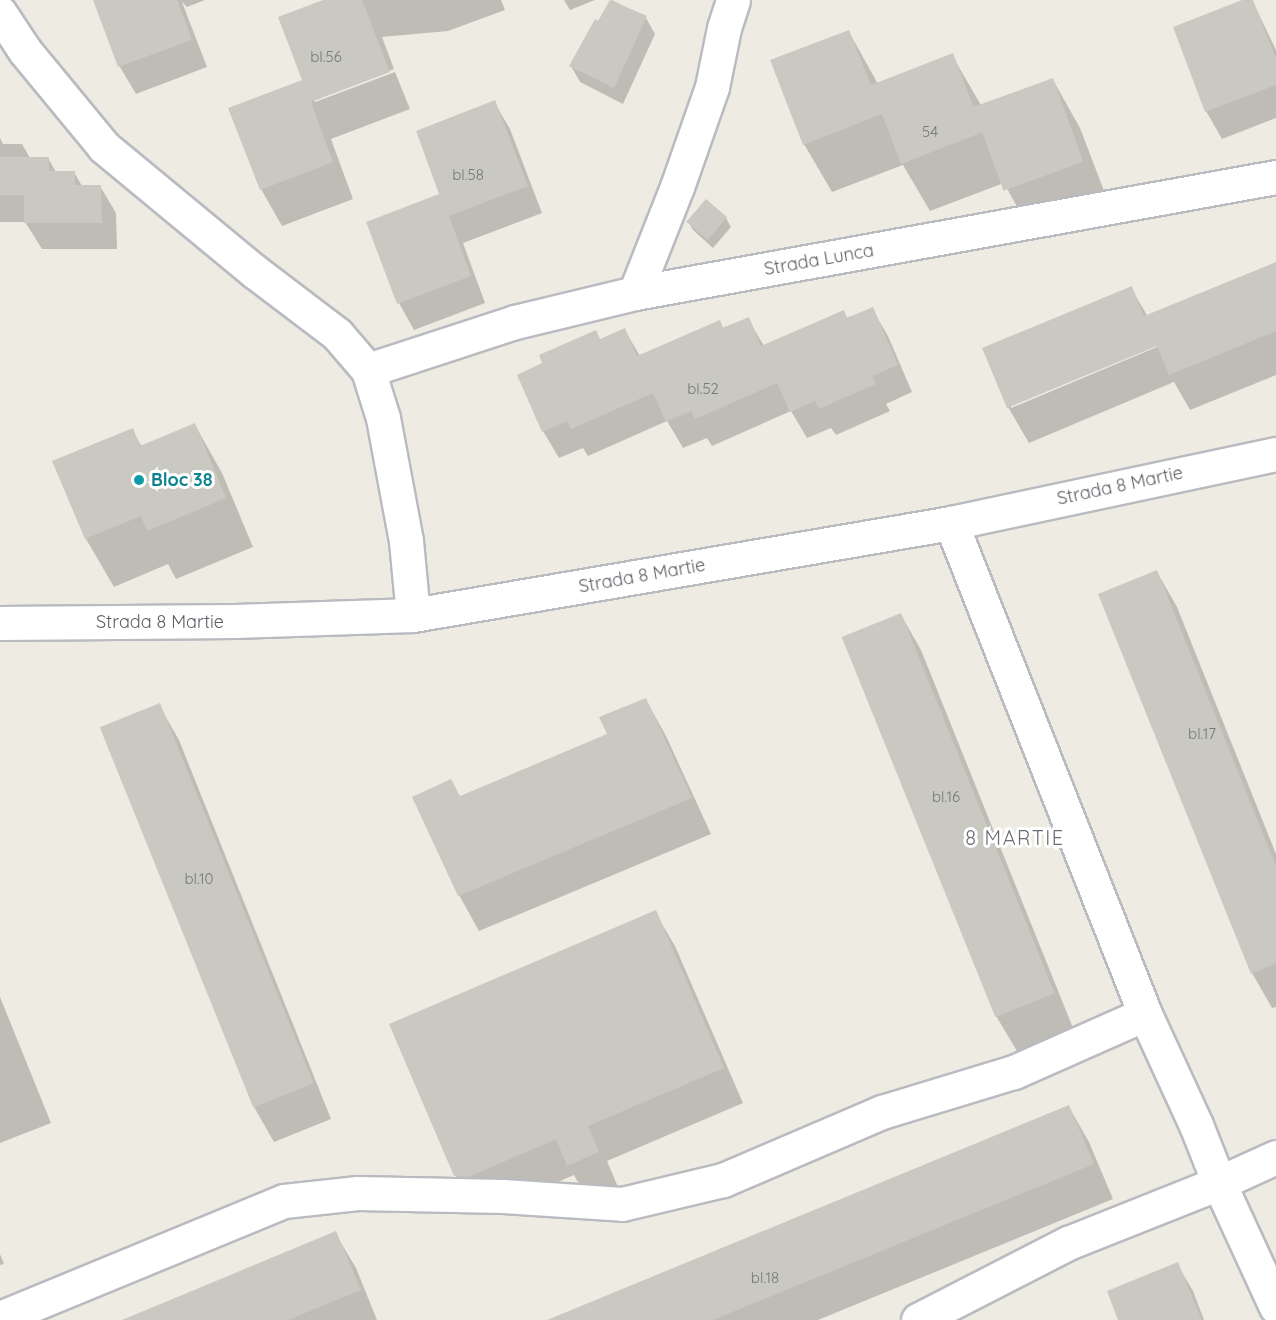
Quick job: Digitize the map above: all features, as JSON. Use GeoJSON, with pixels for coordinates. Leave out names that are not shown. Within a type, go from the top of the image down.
{"type":"FeatureCollection","features":[{"type":"Feature","properties":{"kind":"street"},"geometry":{"type":"LineString","coordinates":[[635,293],[677,186],[712,87],[724,28],[733,0]]}},
{"type":"Feature","properties":{"kind":"street"},"geometry":{"type":"LineString","coordinates":[[0,13],[25,51],[104,147],[254,271],[337,334],[368,370],[383,418],[406,542],[413,615]]}},
{"type":"Feature","properties":{"kind":"street","name":"Strada Lunca"},"geometry":{"type":"LineString","coordinates":[[368,370],[515,322],[635,293],[1276,177]]}},
{"type":"Feature","properties":{"kind":"street","name":"Strada 8 Martie"},"geometry":{"type":"LineString","coordinates":[[0,623],[235,621],[413,615],[951,522],[1276,454]]}},
{"type":"Feature","properties":{"kind":"street"},"geometry":{"type":"LineString","coordinates":[[951,522],[1145,1014],[1276,1306]]}},
{"type":"Feature","properties":{"kind":"street"},"geometry":{"type":"LineString","coordinates":[[0,1318],[284,1201],[358,1193],[503,1196],[622,1204],[723,1180],[882,1112],[1014,1072],[1145,1014]]}},
{"type":"Feature","properties":{"kind":"street"},"geometry":{"type":"LineString","coordinates":[[918,1320],[1068,1243],[1219,1183],[1276,1157]]}},
{"type":"Feature","properties":{"kind":"building"},"geometry":{"type":"Polygon","coordinates":[[[93,0],[177,0],[192,40],[118,67],[93,0]]]}},
{"type":"Feature","properties":{"kind":"building"},"geometry":{"type":"Polygon","coordinates":[[[323,0],[362,0],[390,72],[311,102],[333,162],[260,190],[228,108],[302,80],[278,17],[323,0]]]}},
{"type":"Feature","properties":{"kind":"building"},"geometry":{"type":"Polygon","coordinates":[[[610,0],[647,16],[614,88],[569,66],[595,19],[598,21],[610,0]]]}},
{"type":"Feature","properties":{"kind":"building"},"geometry":{"type":"Polygon","coordinates":[[[1242,0],[1253,0],[1276,59],[1276,85],[1205,112],[1173,27],[1242,0]]]}},
{"type":"Feature","properties":{"kind":"building"},"geometry":{"type":"Polygon","coordinates":[[[849,30],[871,85],[953,53],[983,132],[901,164],[882,114],[803,145],[770,60],[849,30]]]}},
{"type":"Feature","properties":{"kind":"building"},"geometry":{"type":"Polygon","coordinates":[[[1053,78],[1083,162],[1004,191],[973,107],[1053,78]]]}},
{"type":"Feature","properties":{"kind":"building"},"geometry":{"type":"Polygon","coordinates":[[[495,100],[528,186],[449,216],[471,276],[397,304],[366,222],[439,194],[416,131],[495,100]]]}},
{"type":"Feature","properties":{"kind":"building"},"geometry":{"type":"Polygon","coordinates":[[[0,157],[49,157],[49,171],[75,171],[75,185],[101,185],[102,223],[24,223],[24,195],[0,195],[0,157]]]}},
{"type":"Feature","properties":{"kind":"building"},"geometry":{"type":"Polygon","coordinates":[[[706,199],[727,217],[707,240],[686,222],[706,199]]]}},
{"type":"Feature","properties":{"kind":"building"},"geometry":{"type":"Polygon","coordinates":[[[1276,262],[1276,331],[1169,375],[1157,346],[1007,408],[982,348],[1132,286],[1144,316],[1276,262]]]}},
{"type":"Feature","properties":{"kind":"building"},"geometry":{"type":"Polygon","coordinates":[[[873,307],[898,365],[872,376],[876,384],[819,409],[815,401],[790,412],[777,383],[695,419],[691,411],[666,422],[653,393],[571,429],[567,421],[542,432],[517,375],[542,363],[539,355],[596,330],[600,339],[625,328],[637,356],[720,320],[723,328],[749,317],[761,346],[844,310],[847,318],[873,307]]]}},
{"type":"Feature","properties":{"kind":"building","name":"Bloc 38"},"geometry":{"type":"Polygon","coordinates":[[[195,423],[226,498],[147,531],[141,516],[85,539],[52,461],[133,428],[140,446],[195,423]]]}},
{"type":"Feature","properties":{"kind":"building"},"geometry":{"type":"Polygon","coordinates":[[[1157,570],[1276,866],[1276,963],[1251,974],[1098,594],[1157,570]]]}},
{"type":"Feature","properties":{"kind":"building"},"geometry":{"type":"Polygon","coordinates":[[[901,613],[1055,993],[995,1017],[842,637],[901,613]]]}},
{"type":"Feature","properties":{"kind":"building"},"geometry":{"type":"Polygon","coordinates":[[[646,698],[692,798],[458,896],[412,797],[451,779],[460,796],[607,734],[599,717],[646,698]]]}},
{"type":"Feature","properties":{"kind":"building"},"geometry":{"type":"Polygon","coordinates":[[[160,703],[314,1083],[253,1107],[100,727],[160,703]]]}},
{"type":"Feature","properties":{"kind":"building"},"geometry":{"type":"Polygon","coordinates":[[[656,910],[724,1068],[588,1126],[599,1152],[567,1166],[556,1139],[469,1177],[454,1176],[389,1024],[656,910]]]}},
{"type":"Feature","properties":{"kind":"building"},"geometry":{"type":"Polygon","coordinates":[[[1069,1105],[1094,1164],[713,1320],[547,1320],[1069,1105]]]}},
{"type":"Feature","properties":{"kind":"building"},"geometry":{"type":"Polygon","coordinates":[[[336,1231],[361,1290],[288,1320],[122,1320],[336,1231]]]}},
{"type":"Feature","properties":{"kind":"building"},"geometry":{"type":"Polygon","coordinates":[[[1178,1262],[1202,1320],[1118,1320],[1107,1291],[1178,1262]]]}},
{"type":"Feature","properties":{"kind":"place","name":"Bloc 38"},"geometry":{"type":"Point","coordinates":[139,480]}},
{"type":"Feature","properties":{"kind":"district","name":"8 MARTIE"},"geometry":{"type":"Point","coordinates":[1015,837]}}]}
